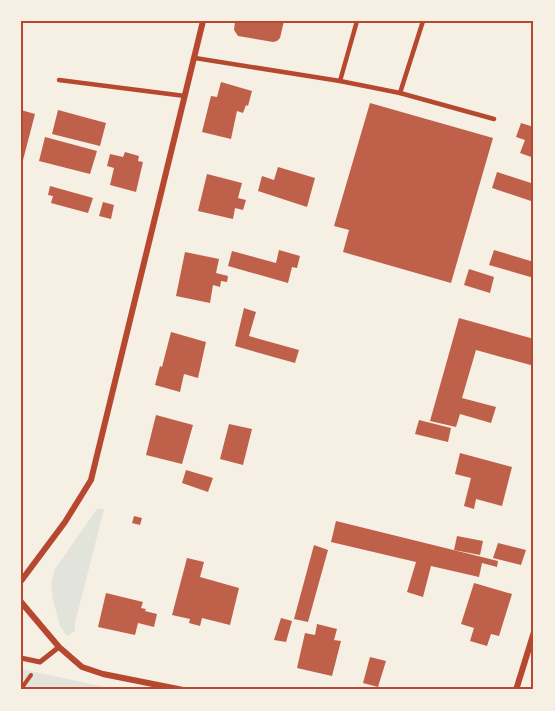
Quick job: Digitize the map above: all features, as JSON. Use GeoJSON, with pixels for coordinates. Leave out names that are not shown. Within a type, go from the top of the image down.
{"type":"FeatureCollection","features":[{"type":"Feature","properties":{"kind":"street"},"geometry":{"type":"LineString","coordinates":[[21,581],[65,522],[91,480],[203,21]]}},
{"type":"Feature","properties":{"kind":"street"},"geometry":{"type":"LineString","coordinates":[[21,602],[58,648],[82,667],[103,674],[183,690]]}},
{"type":"Feature","properties":{"kind":"street"},"geometry":{"type":"LineString","coordinates":[[516,690],[534,632]]}},
{"type":"Feature","properties":{"kind":"street"},"geometry":{"type":"LineString","coordinates":[[21,658],[40,662],[58,648]]}},
{"type":"Feature","properties":{"kind":"lane"},"geometry":{"type":"LineString","coordinates":[[340,81],[357,21]]}},
{"type":"Feature","properties":{"kind":"lane"},"geometry":{"type":"LineString","coordinates":[[400,93],[423,21]]}},
{"type":"Feature","properties":{"kind":"lane"},"geometry":{"type":"LineString","coordinates":[[195,58],[400,93],[494,119]]}},
{"type":"Feature","properties":{"kind":"lane"},"geometry":{"type":"LineString","coordinates":[[58,80],[185,96]]}},
{"type":"Feature","properties":{"kind":"shaded area"},"geometry":{"type":"Polygon","coordinates":[[[97,509],[104,509],[75,623],[75,631],[67,636],[60,626],[51,583],[55,569],[97,509]]]}},
{"type":"Feature","properties":{"kind":"shaded area"},"geometry":{"type":"Polygon","coordinates":[[[21,669],[119,690],[21,690],[21,669]]]}},
{"type":"Feature","properties":{"kind":"building"},"geometry":{"type":"Polygon","coordinates":[[[235,21],[284,21],[280,38],[273,42],[238,36],[234,30],[235,21]]]}},
{"type":"Feature","properties":{"kind":"building"},"geometry":{"type":"Polygon","coordinates":[[[221,82],[252,91],[248,106],[246,105],[243,113],[237,111],[231,139],[202,132],[211,96],[217,97],[221,82]]]}},
{"type":"Feature","properties":{"kind":"building"},"geometry":{"type":"Polygon","coordinates":[[[370,103],[493,138],[451,283],[343,252],[349,230],[334,226],[370,103]]]}},
{"type":"Feature","properties":{"kind":"building"},"geometry":{"type":"Polygon","coordinates":[[[21,110],[35,114],[22,164],[21,164],[21,110]]]}},
{"type":"Feature","properties":{"kind":"building"},"geometry":{"type":"Polygon","coordinates":[[[58,110],[106,123],[100,146],[52,134],[58,110]]]}},
{"type":"Feature","properties":{"kind":"building"},"geometry":{"type":"Polygon","coordinates":[[[521,123],[534,127],[534,158],[520,153],[525,140],[516,137],[521,123]]]}},
{"type":"Feature","properties":{"kind":"building"},"geometry":{"type":"Polygon","coordinates":[[[45,137],[97,151],[90,174],[39,161],[45,137]]]}},
{"type":"Feature","properties":{"kind":"building"},"geometry":{"type":"Polygon","coordinates":[[[125,152],[139,156],[138,161],[143,162],[136,192],[110,185],[114,168],[107,166],[110,154],[123,157],[125,152]]]}},
{"type":"Feature","properties":{"kind":"building"},"geometry":{"type":"Polygon","coordinates":[[[278,167],[315,178],[307,207],[258,191],[262,176],[274,180],[278,167]]]}},
{"type":"Feature","properties":{"kind":"building"},"geometry":{"type":"Polygon","coordinates":[[[497,172],[534,184],[534,202],[492,188],[497,172]]]}},
{"type":"Feature","properties":{"kind":"building"},"geometry":{"type":"Polygon","coordinates":[[[207,174],[242,183],[238,198],[246,200],[243,210],[235,208],[233,219],[198,211],[207,174]]]}},
{"type":"Feature","properties":{"kind":"building"},"geometry":{"type":"Polygon","coordinates":[[[50,186],[93,198],[88,213],[51,203],[53,196],[48,195],[50,186]]]}},
{"type":"Feature","properties":{"kind":"building"},"geometry":{"type":"Polygon","coordinates":[[[103,202],[114,205],[111,219],[99,216],[103,202]]]}},
{"type":"Feature","properties":{"kind":"building"},"geometry":{"type":"Polygon","coordinates":[[[279,250],[300,256],[297,268],[292,267],[288,283],[228,266],[232,251],[276,263],[279,250]]]}},
{"type":"Feature","properties":{"kind":"building"},"geometry":{"type":"Polygon","coordinates":[[[494,250],[534,262],[534,278],[489,265],[494,250]]]}},
{"type":"Feature","properties":{"kind":"building"},"geometry":{"type":"Polygon","coordinates":[[[185,252],[219,259],[216,273],[228,276],[227,282],[221,281],[220,287],[213,285],[210,303],[176,296],[185,252]]]}},
{"type":"Feature","properties":{"kind":"building"},"geometry":{"type":"Polygon","coordinates":[[[469,269],[494,277],[490,293],[464,285],[469,269]]]}},
{"type":"Feature","properties":{"kind":"building"},"geometry":{"type":"Polygon","coordinates":[[[244,308],[256,312],[249,336],[299,350],[295,363],[235,346],[244,308]]]}},
{"type":"Feature","properties":{"kind":"building"},"geometry":{"type":"Polygon","coordinates":[[[459,318],[534,339],[534,366],[476,350],[462,398],[496,407],[491,423],[460,414],[456,427],[430,421],[459,318]]]}},
{"type":"Feature","properties":{"kind":"building"},"geometry":{"type":"Polygon","coordinates":[[[171,332],[206,342],[198,378],[184,374],[180,392],[155,385],[171,332]]]}},
{"type":"Feature","properties":{"kind":"building"},"geometry":{"type":"Polygon","coordinates":[[[156,415],[193,425],[182,464],[146,455],[156,415]]]}},
{"type":"Feature","properties":{"kind":"building"},"geometry":{"type":"Polygon","coordinates":[[[419,420],[451,428],[448,442],[415,434],[419,420]]]}},
{"type":"Feature","properties":{"kind":"building"},"geometry":{"type":"Polygon","coordinates":[[[229,424],[252,429],[243,465],[220,459],[229,424]]]}},
{"type":"Feature","properties":{"kind":"building"},"geometry":{"type":"Polygon","coordinates":[[[460,453],[512,467],[502,506],[476,499],[474,509],[464,506],[471,478],[455,474],[460,453]]]}},
{"type":"Feature","properties":{"kind":"building"},"geometry":{"type":"Polygon","coordinates":[[[186,470],[213,478],[208,492],[182,483],[186,470]]]}},
{"type":"Feature","properties":{"kind":"building"},"geometry":{"type":"Polygon","coordinates":[[[134,516],[142,518],[140,525],[132,523],[134,516]]]}},
{"type":"Feature","properties":{"kind":"building"},"geometry":{"type":"Polygon","coordinates":[[[336,521],[498,561],[497,567],[482,563],[479,577],[431,566],[423,597],[407,592],[416,562],[331,542],[336,521]]]}},
{"type":"Feature","properties":{"kind":"building"},"geometry":{"type":"Polygon","coordinates":[[[457,536],[483,541],[480,555],[454,550],[457,536]]]}},
{"type":"Feature","properties":{"kind":"building"},"geometry":{"type":"Polygon","coordinates":[[[498,543],[526,550],[521,565],[493,558],[498,543]]]}},
{"type":"Feature","properties":{"kind":"building"},"geometry":{"type":"Polygon","coordinates":[[[314,545],[328,550],[308,622],[294,619],[314,545]]]}},
{"type":"Feature","properties":{"kind":"building"},"geometry":{"type":"Polygon","coordinates":[[[187,558],[204,562],[200,577],[239,588],[230,625],[202,618],[200,626],[189,623],[190,619],[172,615],[187,558]]]}},
{"type":"Feature","properties":{"kind":"building"},"geometry":{"type":"Polygon","coordinates":[[[474,583],[512,594],[499,636],[491,634],[487,646],[470,641],[474,628],[461,624],[474,583]]]}},
{"type":"Feature","properties":{"kind":"building"},"geometry":{"type":"Polygon","coordinates":[[[106,593],[143,602],[141,608],[157,614],[154,627],[138,623],[135,635],[98,627],[106,593]]]}},
{"type":"Feature","properties":{"kind":"building"},"geometry":{"type":"Polygon","coordinates":[[[281,618],[292,621],[286,642],[274,640],[281,618]]]}},
{"type":"Feature","properties":{"kind":"building"},"geometry":{"type":"Polygon","coordinates":[[[317,624],[337,629],[334,640],[341,641],[332,676],[297,668],[305,633],[315,635],[317,624]]]}},
{"type":"Feature","properties":{"kind":"building"},"geometry":{"type":"Polygon","coordinates":[[[370,657],[386,661],[378,687],[363,683],[370,657]]]}}]}
